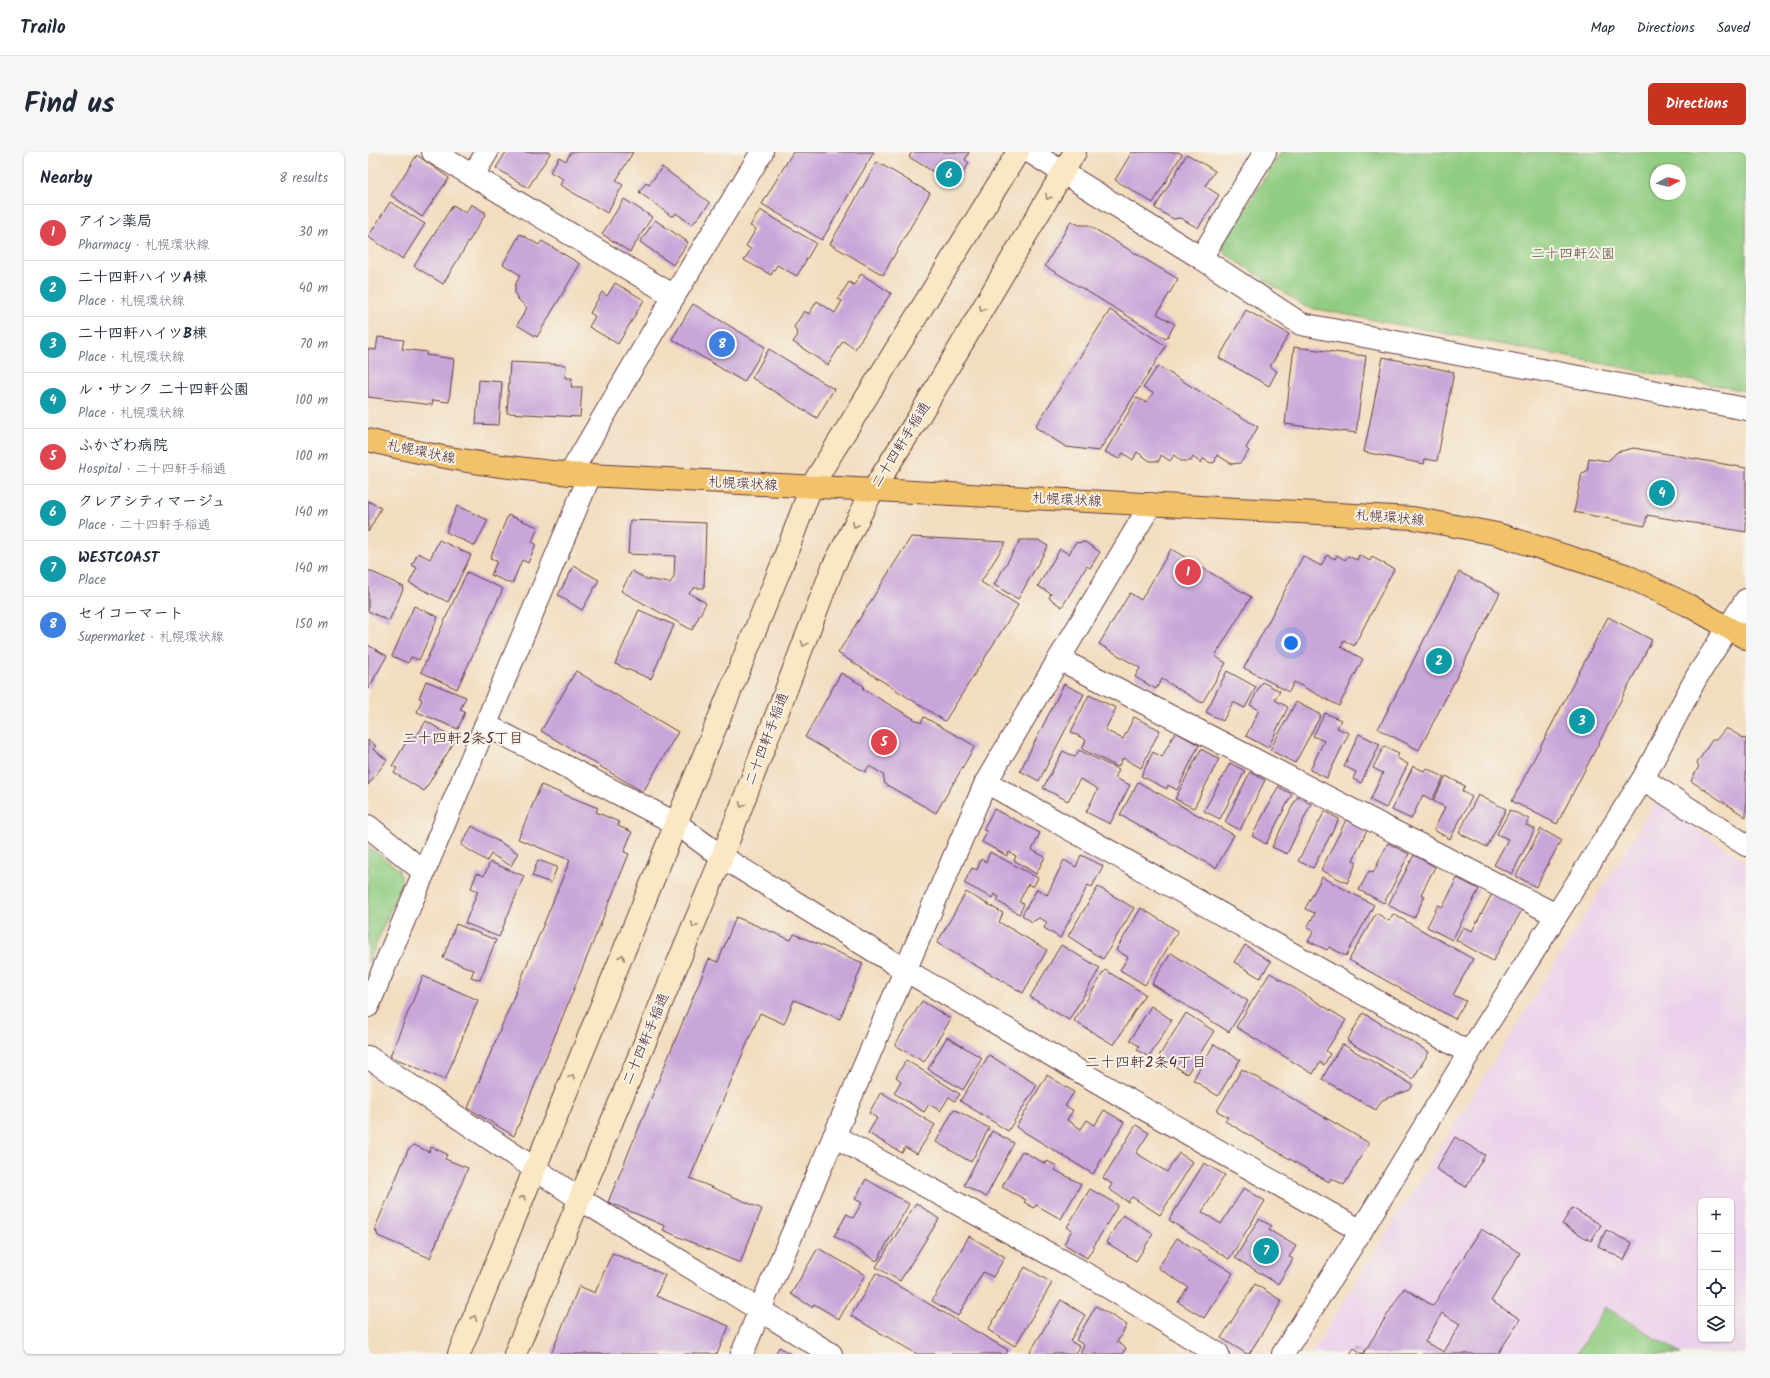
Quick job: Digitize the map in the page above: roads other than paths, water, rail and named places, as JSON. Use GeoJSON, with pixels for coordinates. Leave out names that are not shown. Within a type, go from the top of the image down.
{"type":"FeatureCollection","features":[{"type":"Feature","properties":{"kind":"main road","name":"札幌環状線"},"geometry":{"type":"LineString","coordinates":[[368,440],[410,451],[501,467],[580,475],[1413,518],[1497,534],[1625,575],[1688,605],[1737,632]]}},
{"type":"Feature","properties":{"kind":"street"},"geometry":{"type":"LineString","coordinates":[[433,152],[674,296]]}},
{"type":"Feature","properties":{"kind":"street"},"geometry":{"type":"LineString","coordinates":[[473,175],[487,152]]}},
{"type":"Feature","properties":{"kind":"street"},"geometry":{"type":"LineString","coordinates":[[368,1006],[486,725],[580,475],[674,296],[762,152]]}},
{"type":"Feature","properties":{"kind":"street"},"geometry":{"type":"LineString","coordinates":[[459,1354],[782,567],[811,487],[1018,152]]}},
{"type":"Feature","properties":{"kind":"street"},"geometry":{"type":"LineString","coordinates":[[1030,152],[1201,258],[1300,324],[1746,409]]}},
{"type":"Feature","properties":{"kind":"street","name":"二十四軒手稲通"},"geometry":{"type":"LineString","coordinates":[[515,1354],[722,857],[833,567],[873,490],[921,413],[1075,152]]}},
{"type":"Feature","properties":{"kind":"street"},"geometry":{"type":"LineString","coordinates":[[1201,258],[1265,152]]}},
{"type":"Feature","properties":{"kind":"street"},"geometry":{"type":"LineString","coordinates":[[742,1354],[759,1311],[986,782],[1151,504]]}},
{"type":"Feature","properties":{"kind":"street"},"geometry":{"type":"LineString","coordinates":[[1283,1354],[1469,1053],[1643,779],[1696,678],[1737,632],[1746,600]]}},
{"type":"Feature","properties":{"kind":"street"},"geometry":{"type":"LineString","coordinates":[[1059,659],[1556,915]]}},
{"type":"Feature","properties":{"kind":"street"},"geometry":{"type":"LineString","coordinates":[[486,725],[677,824],[722,857],[905,970],[1139,1106],[1361,1230]]}},
{"type":"Feature","properties":{"kind":"street"},"geometry":{"type":"LineString","coordinates":[[1643,779],[1746,844]]}},
{"type":"Feature","properties":{"kind":"street"},"geometry":{"type":"LineString","coordinates":[[986,782],[1469,1053]]}},
{"type":"Feature","properties":{"kind":"street"},"geometry":{"type":"LineString","coordinates":[[368,826],[424,872]]}},
{"type":"Feature","properties":{"kind":"street"},"geometry":{"type":"LineString","coordinates":[[368,1057],[580,1199],[759,1311],[832,1354]]}},
{"type":"Feature","properties":{"kind":"street"},"geometry":{"type":"LineString","coordinates":[[834,1136],[1095,1279],[1218,1354]]}},
{"type":"Feature","properties":{"kind":"place","name":"クレアシティマージュ"},"geometry":{"type":"Point","coordinates":[949,174]}},
{"type":"Feature","properties":{"kind":"place","name":"セイコーマート"},"geometry":{"type":"Point","coordinates":[722,344]}},
{"type":"Feature","properties":{"kind":"place","name":"ル・サンク 二十四軒公園"},"geometry":{"type":"Point","coordinates":[1662,493]}},
{"type":"Feature","properties":{"kind":"place","name":"アイン薬局"},"geometry":{"type":"Point","coordinates":[1188,572]}},
{"type":"Feature","properties":{"kind":"place","name":"二十四軒ハイツA棟"},"geometry":{"type":"Point","coordinates":[1439,661]}},
{"type":"Feature","properties":{"kind":"place","name":"二十四軒ハイツB棟"},"geometry":{"type":"Point","coordinates":[1582,721]}},
{"type":"Feature","properties":{"kind":"place","name":"ふかざわ病院"},"geometry":{"type":"Point","coordinates":[884,742]}},
{"type":"Feature","properties":{"kind":"place","name":"WESTCOAST"},"geometry":{"type":"Point","coordinates":[1266,1251]}},
{"type":"Feature","properties":{"kind":"district","name":"二十四軒2条5丁目"},"geometry":{"type":"Point","coordinates":[463,739]}},
{"type":"Feature","properties":{"kind":"district","name":"二十四軒2条4丁目"},"geometry":{"type":"Point","coordinates":[1146,1063]}},
{"type":"Feature","properties":{"kind":"park label","name":"二十四軒公園"},"geometry":{"type":"Point","coordinates":[1573,254]}}]}
